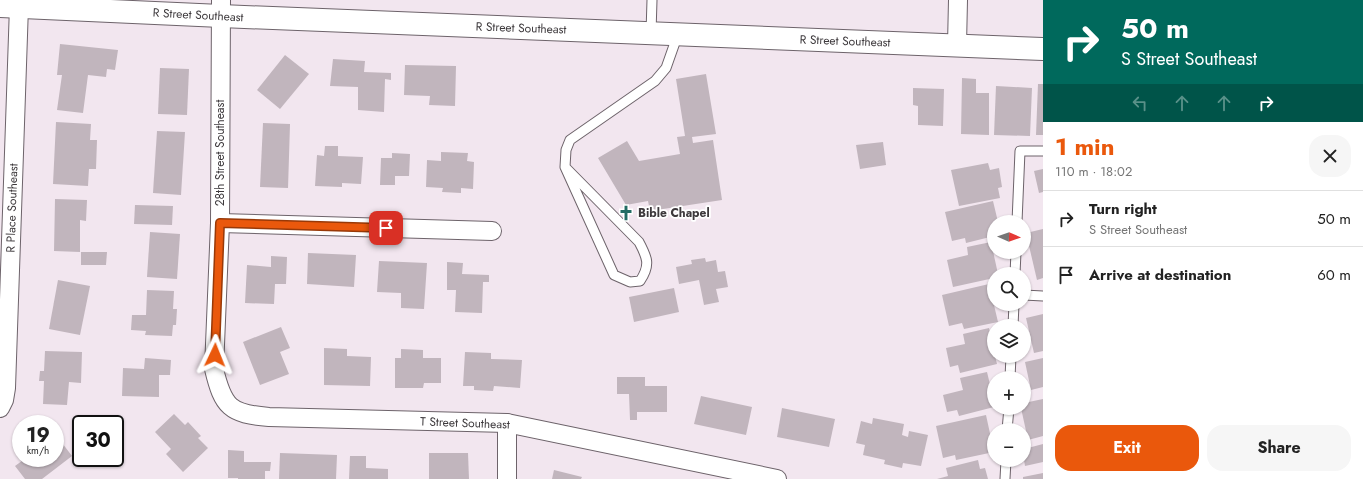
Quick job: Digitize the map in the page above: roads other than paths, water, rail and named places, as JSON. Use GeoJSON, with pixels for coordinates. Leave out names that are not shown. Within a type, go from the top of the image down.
{"type":"FeatureCollection","features":[{"type":"Feature","properties":{"kind":"street"},"geometry":{"type":"LineString","coordinates":[[957,45],[958,0]]}},
{"type":"Feature","properties":{"kind":"street","name":"R Street Southeast"},"geometry":{"type":"LineString","coordinates":[[10,6],[221,8],[651,33],[1043,49]]}},
{"type":"Feature","properties":{"kind":"street","name":"R Place Southeast"},"geometry":{"type":"LineString","coordinates":[[0,408],[4,400],[6,388],[6,226],[10,6]]}},
{"type":"Feature","properties":{"kind":"street","name":"28th Street Southeast"},"geometry":{"type":"LineString","coordinates":[[221,8],[220,223],[214,369],[224,401]]}},
{"type":"Feature","properties":{"kind":"street"},"geometry":{"type":"LineString","coordinates":[[220,223],[492,231]]}},
{"type":"Feature","properties":{"kind":"street","name":"T Street Southeast"},"geometry":{"type":"LineString","coordinates":[[224,401],[234,409],[250,416],[507,423],[777,479]]}},
{"type":"Feature","properties":{"kind":"street"},"geometry":{"type":"LineString","coordinates":[[506,479],[507,423]]}},
{"type":"Feature","properties":{"kind":"lane"},"geometry":{"type":"LineString","coordinates":[[651,33],[652,0]]}},
{"type":"Feature","properties":{"kind":"lane"},"geometry":{"type":"LineString","coordinates":[[565,167],[639,242],[647,257],[646,272],[640,281],[630,282],[614,275],[565,167],[566,150],[570,140],[655,81],[666,68],[678,34]]}},
{"type":"Feature","properties":{"kind":"lane"},"geometry":{"type":"LineString","coordinates":[[1017,215],[1020,151],[1043,152]]}},
{"type":"Feature","properties":{"kind":"lane"},"geometry":{"type":"LineString","coordinates":[[1031,295],[1043,296]]}},
{"type":"Feature","properties":{"kind":"lane"},"geometry":{"type":"LineString","coordinates":[[1005,479],[1006,467]]}},
{"type":"Feature","properties":{"kind":"place","name":"Bible Chapel"},"geometry":{"type":"Point","coordinates":[626,213]}}]}
